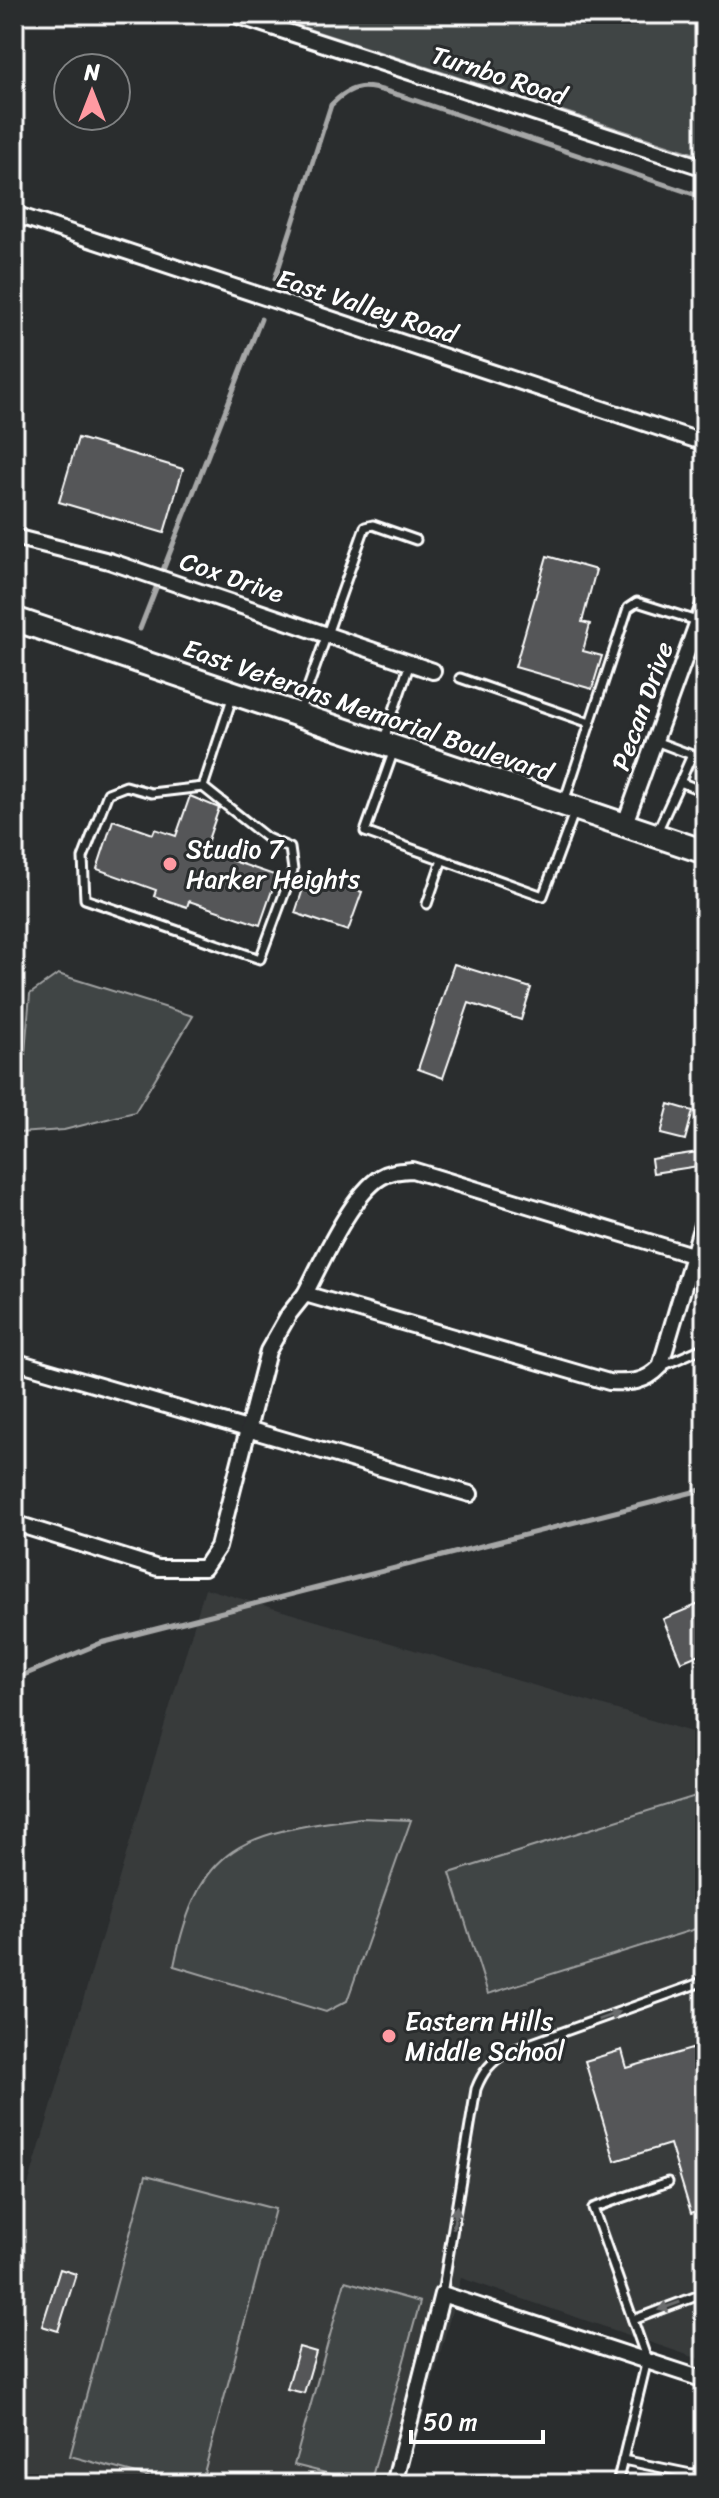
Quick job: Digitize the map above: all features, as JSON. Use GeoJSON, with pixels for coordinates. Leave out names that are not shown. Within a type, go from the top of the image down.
{"type":"FeatureCollection","features":[{"type":"Feature","properties":{"kind":"main road","name":"East Veterans Memorial Boulevard"},"geometry":{"type":"LineString","coordinates":[[14,619],[705,852]]}},
{"type":"Feature","properties":{"kind":"street","name":"Turnbo Road"},"geometry":{"type":"LineString","coordinates":[[232,14],[705,168]]}},
{"type":"Feature","properties":{"kind":"street","name":"East Valley Road"},"geometry":{"type":"LineString","coordinates":[[14,214],[705,443]]}},
{"type":"Feature","properties":{"kind":"street","name":"Cox Drive"},"geometry":{"type":"LineString","coordinates":[[14,537],[109,561],[433,671]]}},
{"type":"Feature","properties":{"kind":"street","name":"Pecan Drive"},"geometry":{"type":"LineString","coordinates":[[624,826],[705,602]]}},
{"type":"Feature","properties":{"kind":"street"},"geometry":{"type":"LineString","coordinates":[[14,1523],[158,1568],[204,1568],[218,1547],[268,1351],[363,1193],[377,1179],[395,1171],[412,1170],[692,1255]]}},
{"type":"Feature","properties":{"kind":"street"},"geometry":{"type":"LineString","coordinates":[[305,1294],[609,1382],[635,1383],[660,1367],[705,1215]]}},
{"type":"Feature","properties":{"kind":"street"},"geometry":{"type":"LineString","coordinates":[[14,1361],[470,1494]]}},
{"type":"Feature","properties":{"kind":"street"},"geometry":{"type":"LineString","coordinates":[[394,2484],[442,2294],[705,2380]]}},
{"type":"Feature","properties":{"kind":"lane"},"geometry":{"type":"LineString","coordinates":[[298,715],[365,527],[373,525],[416,540]]}},
{"type":"Feature","properties":{"kind":"lane"},"geometry":{"type":"LineString","coordinates":[[410,663],[365,832],[543,896],[590,723],[628,608],[637,602],[698,621]]}},
{"type":"Feature","properties":{"kind":"lane"},"geometry":{"type":"LineString","coordinates":[[460,678],[590,723]]}},
{"type":"Feature","properties":{"kind":"lane"},"geometry":{"type":"LineString","coordinates":[[203,787],[233,693]]}},
{"type":"Feature","properties":{"kind":"lane"},"geometry":{"type":"LineString","coordinates":[[655,741],[705,760]]}},
{"type":"Feature","properties":{"kind":"lane"},"geometry":{"type":"LineString","coordinates":[[655,836],[692,755]]}},
{"type":"Feature","properties":{"kind":"lane"},"geometry":{"type":"LineString","coordinates":[[680,782],[705,792]]}},
{"type":"Feature","properties":{"kind":"lane"},"geometry":{"type":"LineString","coordinates":[[126,786],[151,793],[203,787],[267,838],[290,848],[293,870],[260,959],[85,899],[83,858],[108,793],[126,786]]}},
{"type":"Feature","properties":{"kind":"lane"},"geometry":{"type":"LineString","coordinates":[[427,904],[442,860]]}},
{"type":"Feature","properties":{"kind":"lane"},"geometry":{"type":"LineString","coordinates":[[660,1367],[705,1347]]}},
{"type":"Feature","properties":{"kind":"lane"},"geometry":{"type":"LineString","coordinates":[[442,2294],[476,2089],[481,2075],[491,2062],[507,2052],[705,1981]]}},
{"type":"Feature","properties":{"kind":"lane"},"geometry":{"type":"LineString","coordinates":[[617,2484],[647,2360],[593,2208],[668,2182]]}},
{"type":"Feature","properties":{"kind":"lane"},"geometry":{"type":"LineString","coordinates":[[633,2320],[705,2293]]}},
{"type":"Feature","properties":{"kind":"lane"},"geometry":{"type":"LineString","coordinates":[[623,2460],[691,2474],[705,2473]]}},
{"type":"Feature","properties":{"kind":"lane"},"geometry":{"type":"LineString","coordinates":[[689,2484],[691,2474]]}},
{"type":"Feature","properties":{"kind":"shaded area"},"geometry":{"type":"Polygon","coordinates":[[[262,14],[705,14],[705,157],[262,14]]]}},
{"type":"Feature","properties":{"kind":"shaded area"},"geometry":{"type":"Polygon","coordinates":[[[58,974],[193,1016],[135,1112],[64,1130],[18,1133],[30,994],[58,974]]]}},
{"type":"Feature","properties":{"kind":"shaded area","name":"Eastern Hills Middle School"},"geometry":{"type":"Polygon","coordinates":[[[205,1588],[705,1736],[705,2361],[461,2278],[404,2484],[14,2484],[14,2233],[205,1588]]]}},
{"type":"Feature","properties":{"kind":"shaded area"},"geometry":{"type":"Polygon","coordinates":[[[705,1793],[705,1926],[488,1994],[450,1873],[705,1793]]]}},
{"type":"Feature","properties":{"kind":"shaded area"},"geometry":{"type":"Polygon","coordinates":[[[360,1818],[411,1820],[347,2001],[326,2012],[174,1966],[184,1925],[197,1893],[213,1869],[233,1851],[286,1830],[360,1818]]]}},
{"type":"Feature","properties":{"kind":"shaded area"},"geometry":{"type":"Polygon","coordinates":[[[146,2175],[275,2209],[201,2484],[174,2484],[70,2456],[146,2175]]]}},
{"type":"Feature","properties":{"kind":"shaded area"},"geometry":{"type":"Polygon","coordinates":[[[345,2281],[420,2302],[370,2484],[294,2465],[345,2281]]]}},
{"type":"Feature","properties":{"kind":"building"},"geometry":{"type":"Polygon","coordinates":[[[78,438],[183,469],[164,533],[59,502],[78,438]]]}},
{"type":"Feature","properties":{"kind":"building"},"geometry":{"type":"Polygon","coordinates":[[[547,556],[596,570],[582,622],[590,624],[583,651],[602,656],[592,689],[515,667],[547,556]]]}},
{"type":"Feature","properties":{"kind":"building","name":"Studio 7 Harker Heights"},"geometry":{"type":"Polygon","coordinates":[[[190,796],[219,808],[206,846],[229,854],[227,859],[277,876],[260,925],[189,901],[187,907],[154,896],[156,890],[97,869],[113,820],[153,834],[155,829],[176,836],[190,796]]]}},
{"type":"Feature","properties":{"kind":"building"},"geometry":{"type":"Polygon","coordinates":[[[308,874],[362,892],[348,931],[295,913],[308,874]]]}},
{"type":"Feature","properties":{"kind":"building"},"geometry":{"type":"Polygon","coordinates":[[[454,964],[531,988],[521,1020],[469,1003],[443,1078],[418,1069],[454,964]]]}},
{"type":"Feature","properties":{"kind":"building"},"geometry":{"type":"Polygon","coordinates":[[[669,1104],[693,1111],[685,1140],[661,1134],[669,1104]]]}},
{"type":"Feature","properties":{"kind":"building"},"geometry":{"type":"Polygon","coordinates":[[[705,1151],[705,1165],[653,1173],[651,1159],[705,1151]]]}},
{"type":"Feature","properties":{"kind":"building"},"geometry":{"type":"Polygon","coordinates":[[[699,1604],[705,1617],[705,1652],[681,1662],[663,1619],[699,1604]]]}},
{"type":"Feature","properties":{"kind":"building"},"geometry":{"type":"Polygon","coordinates":[[[705,2045],[705,2209],[691,2213],[670,2144],[615,2161],[585,2061],[622,2050],[627,2068],[705,2045]]]}},
{"type":"Feature","properties":{"kind":"building"},"geometry":{"type":"Polygon","coordinates":[[[60,2269],[76,2274],[58,2331],[42,2326],[60,2269]]]}},
{"type":"Feature","properties":{"kind":"building"},"geometry":{"type":"Polygon","coordinates":[[[299,2347],[316,2352],[304,2393],[287,2389],[299,2347]]]}},
{"type":"Feature","properties":{"kind":"waterway"},"geometry":{"type":"LineString","coordinates":[[275,279],[331,105],[355,88],[399,95],[705,198]]}},
{"type":"Feature","properties":{"kind":"waterway"},"geometry":{"type":"LineString","coordinates":[[140,629],[261,319]]}},
{"type":"Feature","properties":{"kind":"waterway"},"geometry":{"type":"LineString","coordinates":[[14,1679],[101,1643],[705,1489]]}},
{"type":"Feature","properties":{"kind":"place","name":"Studio 7 Harker Heights"},"geometry":{"type":"Point","coordinates":[170,864]}},
{"type":"Feature","properties":{"kind":"place","name":"Eastern Hills Middle School"},"geometry":{"type":"Point","coordinates":[389,2036]}}]}
